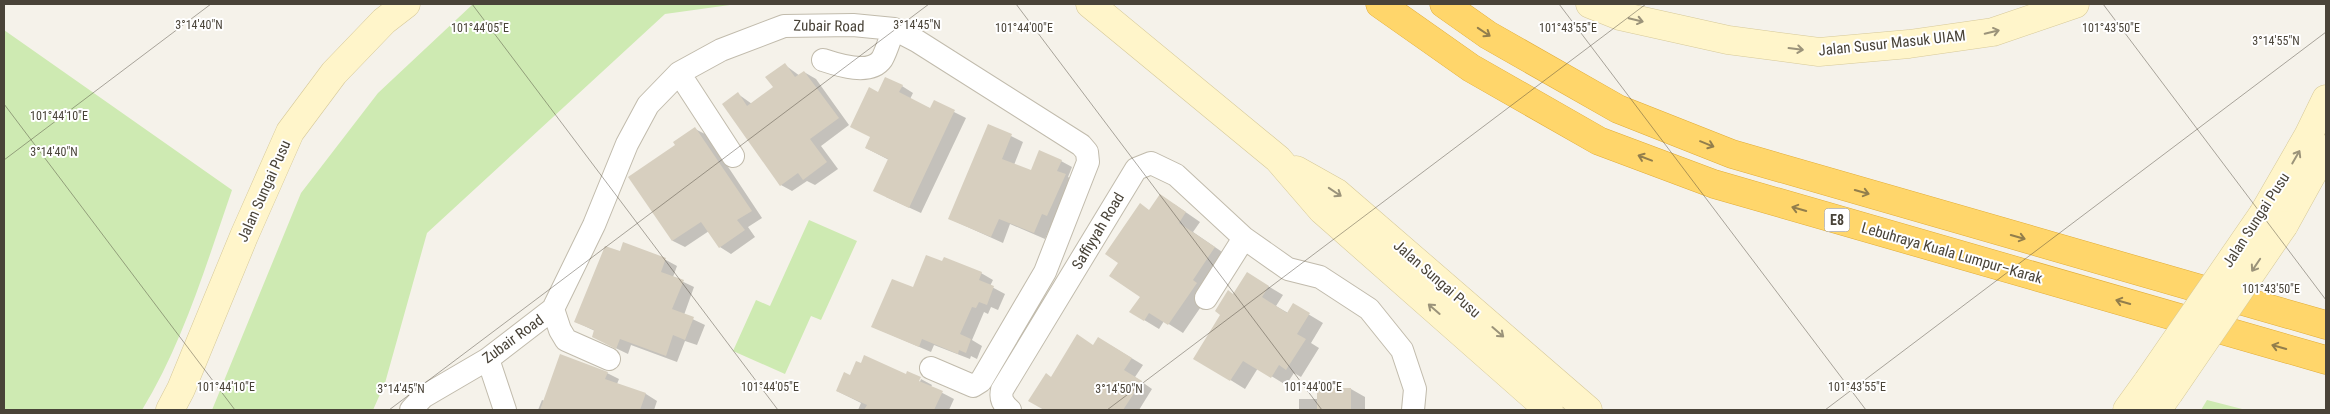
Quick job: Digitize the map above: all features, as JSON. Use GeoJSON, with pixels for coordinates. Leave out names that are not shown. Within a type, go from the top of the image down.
{"type":"FeatureCollection","features":[{"type":"Feature","properties":{"kind":"highway","name":"Lebuhraya Kuala Lumpur–Karak"},"geometry":{"type":"LineString","coordinates":[[1380,4],[1471,68],[1599,140],[1714,184],[2326,360]]}},
{"type":"Feature","properties":{"kind":"highway","name":"E8"},"geometry":{"type":"LineString","coordinates":[[1444,4],[1488,35],[1618,109],[1732,154],[2326,325]]}},
{"type":"Feature","properties":{"kind":"main road","name":"Jalan Sungai Pusu"},"geometry":{"type":"LineString","coordinates":[[170,410],[181,389],[244,236],[290,132],[334,73],[384,21],[406,4]]}},
{"type":"Feature","properties":{"kind":"main road","name":"Jalan Sungai Pusu"},"geometry":{"type":"LineString","coordinates":[[1090,4],[1278,159],[1337,193],[1588,410]]}},
{"type":"Feature","properties":{"kind":"main road","name":"Jalan Susur Masuk UIAM"},"geometry":{"type":"LineString","coordinates":[[1590,4],[1620,16],[1728,40],[1819,52],[1909,44],[1993,32],[2074,4]]}},
{"type":"Feature","properties":{"kind":"main road","name":"Jalan Sungai Pusu"},"geometry":{"type":"LineString","coordinates":[[2273,220],[2308,136],[2326,99]]}},
{"type":"Feature","properties":{"kind":"main road","name":"Jalan Sungai Pusu"},"geometry":{"type":"LineString","coordinates":[[2128,410],[2158,395],[2273,220],[2326,149]]}},
{"type":"Feature","properties":{"kind":"main road","name":"Jalan Sungai Pusu"},"geometry":{"type":"LineString","coordinates":[[1278,159],[1322,210],[1549,410]]}},
{"type":"Feature","properties":{"kind":"street","name":"Zubair Road"},"geometry":{"type":"LineString","coordinates":[[411,410],[423,397],[488,359],[554,309],[594,225],[627,144],[648,105],[679,73],[721,50],[784,26],[852,25],[894,29],[917,41],[1082,146],[1087,152],[1088,162],[1045,272],[981,382],[973,386],[931,368]]}},
{"type":"Feature","properties":{"kind":"street"},"geometry":{"type":"LineString","coordinates":[[823,60],[842,66],[862,68],[874,66],[882,59],[894,29]]}},
{"type":"Feature","properties":{"kind":"street"},"geometry":{"type":"LineString","coordinates":[[679,73],[733,156]]}},
{"type":"Feature","properties":{"kind":"street","name":"Saffiyyah Road"},"geometry":{"type":"LineString","coordinates":[[1010,410],[1004,405],[1001,396],[1002,390],[1136,168],[1151,163],[1176,175],[1244,238],[1288,268],[1320,277],[1369,309],[1402,350],[1414,389],[1413,410]]}},
{"type":"Feature","properties":{"kind":"street"},"geometry":{"type":"LineString","coordinates":[[1206,298],[1244,238]]}},
{"type":"Feature","properties":{"kind":"street"},"geometry":{"type":"LineString","coordinates":[[554,309],[560,330],[566,340],[609,359]]}},
{"type":"Feature","properties":{"kind":"street"},"geometry":{"type":"LineString","coordinates":[[488,359],[505,410]]}},
{"type":"Feature","properties":{"kind":"green space"},"geometry":{"type":"Polygon","coordinates":[[[473,4],[737,4],[665,14],[427,233],[385,383],[373,410],[212,410],[301,193],[378,93],[473,4]]]}},
{"type":"Feature","properties":{"kind":"green space"},"geometry":{"type":"Polygon","coordinates":[[[4,30],[232,190],[182,331],[157,384],[142,410],[4,410],[4,30]]]}},
{"type":"Feature","properties":{"kind":"green space"},"geometry":{"type":"Polygon","coordinates":[[[809,220],[857,241],[821,320],[811,316],[785,374],[733,351],[756,300],[770,306],[809,220]]]}},
{"type":"Feature","properties":{"kind":"green space"},"geometry":{"type":"Polygon","coordinates":[[[2207,400],[2246,410],[2201,410],[2207,400]]]}},
{"type":"Feature","properties":{"kind":"building"},"geometry":{"type":"Polygon","coordinates":[[[785,63],[795,77],[804,71],[839,118],[810,139],[827,162],[803,180],[798,173],[780,186],[722,104],[738,92],[747,106],[773,87],[765,77],[785,63]]]}},
{"type":"Feature","properties":{"kind":"building"},"geometry":{"type":"Polygon","coordinates":[[[885,77],[903,85],[899,92],[930,108],[934,100],[955,110],[909,208],[873,191],[888,159],[865,148],[870,137],[850,127],[869,87],[878,92],[885,77]]]}},
{"type":"Feature","properties":{"kind":"building"},"geometry":{"type":"Polygon","coordinates":[[[988,124],[1012,134],[1002,159],[1031,170],[1039,150],[1062,160],[1057,171],[1066,174],[1047,216],[1042,214],[1034,233],[999,219],[991,237],[948,219],[988,124]]]}},
{"type":"Feature","properties":{"kind":"building"},"geometry":{"type":"Polygon","coordinates":[[[695,127],[752,211],[737,220],[745,230],[719,248],[701,222],[672,241],[628,177],[675,145],[673,142],[695,127]]]}},
{"type":"Feature","properties":{"kind":"building"},"geometry":{"type":"Polygon","coordinates":[[[1160,194],[1186,212],[1179,223],[1215,247],[1193,280],[1197,283],[1168,325],[1149,313],[1144,321],[1129,312],[1140,297],[1109,276],[1118,263],[1105,254],[1140,203],[1149,210],[1160,194]]]}},
{"type":"Feature","properties":{"kind":"building"},"geometry":{"type":"Polygon","coordinates":[[[623,242],[666,258],[661,272],[684,280],[672,309],[694,317],[685,340],[673,335],[666,356],[620,339],[616,349],[592,337],[594,330],[574,322],[605,246],[620,251],[623,242]]]}},
{"type":"Feature","properties":{"kind":"building"},"geometry":{"type":"Polygon","coordinates":[[[926,255],[942,261],[944,257],[982,272],[979,280],[994,286],[987,305],[979,302],[976,308],[972,307],[960,334],[971,339],[966,353],[959,350],[958,354],[922,339],[919,347],[871,327],[892,279],[913,287],[926,255]]]}},
{"type":"Feature","properties":{"kind":"building"},"geometry":{"type":"Polygon","coordinates":[[[1247,272],[1269,286],[1262,297],[1287,313],[1293,303],[1310,313],[1297,334],[1306,339],[1286,370],[1279,365],[1271,378],[1243,361],[1230,381],[1193,359],[1220,315],[1215,311],[1228,290],[1233,294],[1247,272]]]}},
{"type":"Feature","properties":{"kind":"building"},"geometry":{"type":"Polygon","coordinates":[[[1077,334],[1093,345],[1098,337],[1132,358],[1124,370],[1142,381],[1123,410],[1044,410],[1028,401],[1046,373],[1051,377],[1077,334]]]}},
{"type":"Feature","properties":{"kind":"building"},"geometry":{"type":"Polygon","coordinates":[[[560,354],[608,372],[605,379],[646,393],[640,410],[540,410],[560,354]]]}},
{"type":"Feature","properties":{"kind":"building"},"geometry":{"type":"Polygon","coordinates":[[[864,355],[906,374],[907,371],[921,377],[919,381],[943,391],[934,410],[864,410],[867,405],[836,391],[844,372],[850,375],[856,361],[861,363],[864,355]]]}},
{"type":"Feature","properties":{"kind":"building"},"geometry":{"type":"Polygon","coordinates":[[[1317,388],[1351,388],[1351,410],[1317,410],[1317,388]]]}}]}
